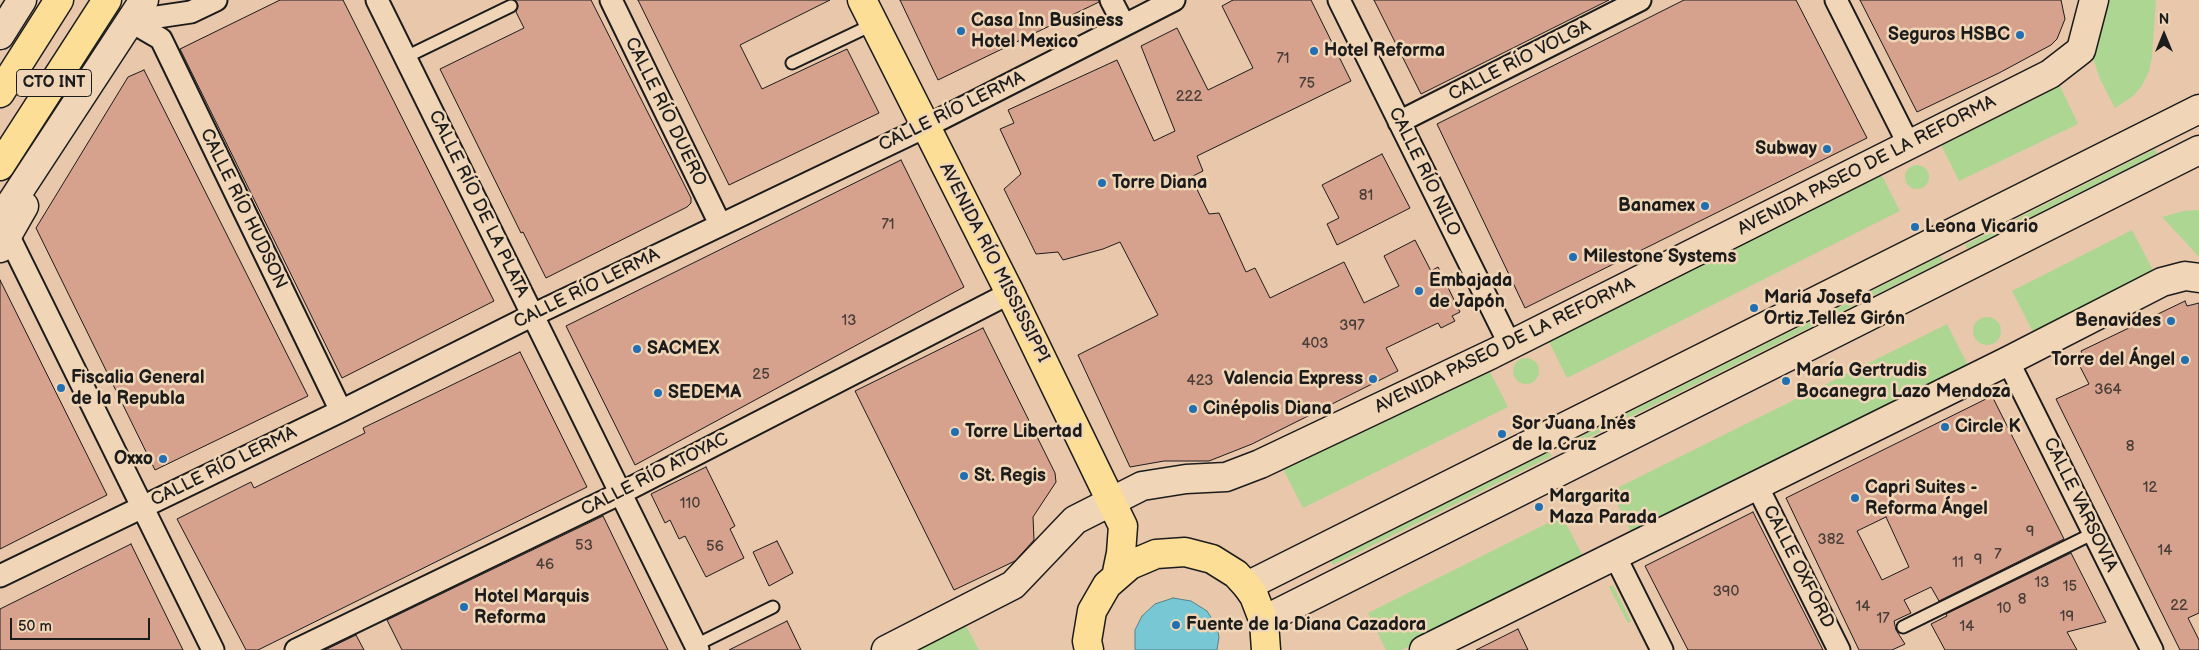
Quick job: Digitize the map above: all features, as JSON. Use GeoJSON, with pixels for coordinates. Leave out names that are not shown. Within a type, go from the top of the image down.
{"type":"FeatureCollection","features":[{"type":"Feature","properties":{"kind":"main road","name":"CTO INT"},"geometry":{"type":"LineString","coordinates":[[0,93],[59,0]]}},
{"type":"Feature","properties":{"kind":"main road","name":"CTO INT"},"geometry":{"type":"LineString","coordinates":[[0,166],[107,0]]}},
{"type":"Feature","properties":{"kind":"main road","name":"AVENIDA RÍO MISSISSIPPI"},"geometry":{"type":"LineString","coordinates":[[862,0],[1010,293],[1124,528],[1144,544],[1170,553]]}},
{"type":"Feature","properties":{"kind":"main road"},"geometry":{"type":"LineString","coordinates":[[1116,577],[1124,528]]}},
{"type":"Feature","properties":{"kind":"main road"},"geometry":{"type":"LineString","coordinates":[[1089,650],[1087,641],[1092,611],[1107,585],[1130,565],[1156,554],[1184,552],[1212,559],[1236,574],[1247,586],[1254,596],[1264,620],[1266,650]]}},
{"type":"Feature","properties":{"kind":"street"},"geometry":{"type":"LineString","coordinates":[[0,35],[22,0]]}},
{"type":"Feature","properties":{"kind":"street"},"geometry":{"type":"LineString","coordinates":[[137,10],[191,12],[216,0]]}},
{"type":"Feature","properties":{"kind":"street","name":"CALLE RÍO DE LA PLATA"},"geometry":{"type":"LineString","coordinates":[[377,0],[697,648]]}},
{"type":"Feature","properties":{"kind":"street","name":"CALLE RÍO DUERO"},"geometry":{"type":"LineString","coordinates":[[611,0],[720,224]]}},
{"type":"Feature","properties":{"kind":"street"},"geometry":{"type":"LineString","coordinates":[[1111,0],[1124,25]]}},
{"type":"Feature","properties":{"kind":"street","name":"CALLE RÍO LERMA"},"geometry":{"type":"LineString","coordinates":[[0,576],[341,411],[720,224],[925,127],[1174,0]]}},
{"type":"Feature","properties":{"kind":"street","name":"CALLE RÍO NILO"},"geometry":{"type":"LineString","coordinates":[[1339,0],[1510,345]]}},
{"type":"Feature","properties":{"kind":"street","name":"CALLE RÍO VOLGA"},"geometry":{"type":"LineString","coordinates":[[1399,122],[1640,0]]}},
{"type":"Feature","properties":{"kind":"street"},"geometry":{"type":"LineString","coordinates":[[1836,0],[1908,145]]}},
{"type":"Feature","properties":{"kind":"street","name":"AVENIDA PASEO DE LA REFORMA"},"geometry":{"type":"LineString","coordinates":[[886,650],[1013,585],[1075,520],[1142,486],[1186,479],[1226,477],[1260,464],[1510,345],[2050,74],[2081,50],[2094,0]]}},
{"type":"Feature","properties":{"kind":"street","name":"CTO INT"},"geometry":{"type":"LineString","coordinates":[[3,235],[27,202],[40,161],[137,10]]}},
{"type":"Feature","properties":{"kind":"street","name":"CALLE RÍO HUDSON"},"geometry":{"type":"LineString","coordinates":[[137,10],[161,39],[341,411]]}},
{"type":"Feature","properties":{"kind":"street"},"geometry":{"type":"LineString","coordinates":[[1247,586],[2199,109]]}},
{"type":"Feature","properties":{"kind":"street"},"geometry":{"type":"LineString","coordinates":[[1264,620],[2199,150]]}},
{"type":"Feature","properties":{"kind":"street"},"geometry":{"type":"LineString","coordinates":[[3,235],[213,650]]}},
{"type":"Feature","properties":{"kind":"street"},"geometry":{"type":"LineString","coordinates":[[1424,650],[1756,484],[2008,361],[2162,282],[2185,276],[2199,278]]}},
{"type":"Feature","properties":{"kind":"street","name":"CALLE RÍO ATOYAC"},"geometry":{"type":"LineString","coordinates":[[296,650],[620,493],[1010,293]]}},
{"type":"Feature","properties":{"kind":"street","name":"CALLE VARSOVIA"},"geometry":{"type":"LineString","coordinates":[[2008,361],[2152,650]]}},
{"type":"Feature","properties":{"kind":"street","name":"CALLE OXFORD"},"geometry":{"type":"LineString","coordinates":[[1756,484],[1840,650]]}},
{"type":"Feature","properties":{"kind":"street"},"geometry":{"type":"LineString","coordinates":[[1615,556],[1662,650]]}},
{"type":"Feature","properties":{"kind":"lane"},"geometry":{"type":"LineString","coordinates":[[406,57],[511,6]]}},
{"type":"Feature","properties":{"kind":"lane"},"geometry":{"type":"LineString","coordinates":[[792,62],[874,24]]}},
{"type":"Feature","properties":{"kind":"lane"},"geometry":{"type":"LineString","coordinates":[[1903,627],[2094,533]]}},
{"type":"Feature","properties":{"kind":"lane"},"geometry":{"type":"LineString","coordinates":[[697,648],[773,607]]}},
{"type":"Feature","properties":{"kind":"green space"},"geometry":{"type":"Polygon","coordinates":[[[2104,0],[2156,0],[2152,57],[2149,71],[2142,86],[2133,96],[2115,108],[2100,79],[2090,49],[2104,0]]]}},
{"type":"Feature","properties":{"kind":"green space"},"geometry":{"type":"Polygon","coordinates":[[[2059,84],[2078,124],[1959,181],[1939,141],[2059,84]]]}},
{"type":"Feature","properties":{"kind":"green space"},"geometry":{"type":"Polygon","coordinates":[[[2155,149],[2157,154],[1967,249],[1965,245],[2155,149]]]}},
{"type":"Feature","properties":{"kind":"green space"},"geometry":{"type":"Polygon","coordinates":[[[1917,165],[1926,168],[1929,177],[1926,186],[1917,189],[1908,186],[1905,177],[1908,168],[1917,165]]]}},
{"type":"Feature","properties":{"kind":"green space"},"geometry":{"type":"Polygon","coordinates":[[[1879,170],[1900,211],[1567,378],[1546,336],[1879,170]]]}},
{"type":"Feature","properties":{"kind":"green space"},"geometry":{"type":"Polygon","coordinates":[[[2199,210],[2199,257],[2162,217],[2184,211],[2199,210]]]}},
{"type":"Feature","properties":{"kind":"green space"},"geometry":{"type":"Polygon","coordinates":[[[2132,230],[2154,272],[2034,334],[2012,291],[2132,230]]]}},
{"type":"Feature","properties":{"kind":"green space"},"geometry":{"type":"Polygon","coordinates":[[[1941,256],[1943,261],[1576,444],[1574,440],[1941,256]]]}},
{"type":"Feature","properties":{"kind":"green space"},"geometry":{"type":"Polygon","coordinates":[[[1987,317],[1997,321],[2001,331],[1997,341],[1987,345],[1977,341],[1973,331],[1977,321],[1987,317]]]}},
{"type":"Feature","properties":{"kind":"green space"},"geometry":{"type":"Polygon","coordinates":[[[1947,324],[1969,367],[1632,534],[1611,491],[1947,324]]]}},
{"type":"Feature","properties":{"kind":"green space"},"geometry":{"type":"Polygon","coordinates":[[[1526,358],[1535,362],[1539,371],[1535,380],[1526,384],[1517,380],[1513,371],[1517,362],[1526,358]]]}},
{"type":"Feature","properties":{"kind":"green space"},"geometry":{"type":"Polygon","coordinates":[[[1487,366],[1508,407],[1303,508],[1282,467],[1487,366]]]}},
{"type":"Feature","properties":{"kind":"green space"},"geometry":{"type":"Polygon","coordinates":[[[1549,452],[1552,456],[1333,565],[1331,561],[1549,452]]]}},
{"type":"Feature","properties":{"kind":"green space"},"geometry":{"type":"Polygon","coordinates":[[[1562,516],[1584,558],[1402,650],[1386,650],[1368,613],[1562,516]]]}},
{"type":"Feature","properties":{"kind":"green space"},"geometry":{"type":"Polygon","coordinates":[[[1613,585],[1631,621],[1628,623],[1609,587],[1613,585]]]}},
{"type":"Feature","properties":{"kind":"green space"},"geometry":{"type":"Polygon","coordinates":[[[965,624],[979,650],[913,650],[965,624]]]}},
{"type":"Feature","properties":{"kind":"water","name":"Fuente de la Diana Cazadora"},"geometry":{"type":"Polygon","coordinates":[[[1173,598],[1191,601],[1207,611],[1217,627],[1219,637],[1217,650],[1135,650],[1135,630],[1142,616],[1155,604],[1173,598]]]}},
{"type":"Feature","properties":{"kind":"building"},"geometry":{"type":"Polygon","coordinates":[[[280,0],[343,0],[494,301],[342,378],[180,49],[280,0]]]}},
{"type":"Feature","properties":{"kind":"building"},"geometry":{"type":"Polygon","coordinates":[[[515,0],[591,0],[691,198],[691,203],[687,207],[546,278],[523,232],[521,233],[440,69],[524,28],[516,12],[518,6],[515,0]]]}},
{"type":"Feature","properties":{"kind":"building"},"geometry":{"type":"Polygon","coordinates":[[[638,0],[830,0],[740,45],[762,89],[847,49],[879,113],[729,185],[638,0]]]}},
{"type":"Feature","properties":{"kind":"building","name":"Casa Inn Business Hotel Mexico"},"geometry":{"type":"Polygon","coordinates":[[[900,0],[1099,0],[1099,2],[938,80],[900,0]]]}},
{"type":"Feature","properties":{"kind":"building"},"geometry":{"type":"Polygon","coordinates":[[[1233,0],[1311,0],[1351,81],[1197,156],[1203,171],[1191,177],[1209,214],[1219,213],[1246,272],[1255,268],[1270,298],[1344,262],[1364,303],[1399,286],[1384,256],[1415,240],[1431,271],[1438,267],[1460,312],[1452,316],[1455,321],[1441,328],[1438,323],[1386,348],[1398,371],[1252,444],[1209,461],[1164,461],[1130,467],[1078,355],[1158,315],[1120,242],[1103,249],[1063,260],[1058,252],[1036,254],[1004,189],[1021,174],[1000,129],[1014,123],[1008,110],[1117,60],[1154,141],[1175,131],[1141,46],[1177,28],[1208,90],[1253,68],[1222,6],[1233,0]]]}},
{"type":"Feature","properties":{"kind":"building"},"geometry":{"type":"Polygon","coordinates":[[[1374,0],[1609,0],[1421,94],[1374,0]]]}},
{"type":"Feature","properties":{"kind":"building"},"geometry":{"type":"Polygon","coordinates":[[[1684,0],[1796,0],[1867,138],[1525,308],[1437,124],[1684,0]]]}},
{"type":"Feature","properties":{"kind":"building"},"geometry":{"type":"Polygon","coordinates":[[[1860,0],[2061,0],[2065,19],[2057,39],[2051,45],[1999,73],[1917,112],[1860,0]]]}},
{"type":"Feature","properties":{"kind":"building"},"geometry":{"type":"Polygon","coordinates":[[[144,70],[308,396],[155,470],[36,228],[128,77],[144,70]]]}},
{"type":"Feature","properties":{"kind":"building"},"geometry":{"type":"Polygon","coordinates":[[[1382,154],[1410,208],[1337,245],[1327,224],[1339,218],[1322,185],[1382,154]]]}},
{"type":"Feature","properties":{"kind":"building"},"geometry":{"type":"Polygon","coordinates":[[[901,160],[964,287],[635,465],[566,326],[901,160]]]}},
{"type":"Feature","properties":{"kind":"building"},"geometry":{"type":"Polygon","coordinates":[[[0,280],[107,495],[0,549],[0,280]]]}},
{"type":"Feature","properties":{"kind":"building"},"geometry":{"type":"Polygon","coordinates":[[[2185,301],[2187,306],[2199,303],[2199,613],[2188,618],[2199,640],[2199,650],[2180,650],[2056,399],[2089,384],[2075,357],[2082,353],[2081,351],[2185,301]]]}},
{"type":"Feature","properties":{"kind":"building","name":"Torre Libertad"},"geometry":{"type":"Polygon","coordinates":[[[983,328],[1055,473],[1056,482],[1033,517],[1034,540],[1015,561],[954,590],[855,391],[983,328]]]}},
{"type":"Feature","properties":{"kind":"building"},"geometry":{"type":"Polygon","coordinates":[[[520,352],[587,487],[258,650],[246,650],[177,519],[251,482],[254,488],[365,433],[363,428],[520,352]]]}},
{"type":"Feature","properties":{"kind":"building"},"geometry":{"type":"Polygon","coordinates":[[[1992,396],[2064,539],[1939,601],[1931,587],[1904,600],[1911,613],[1894,621],[1896,630],[1905,644],[1892,650],[1859,650],[1786,498],[1992,396]],[[1886,517],[1857,531],[1882,580],[1909,567],[1886,517]]]}},
{"type":"Feature","properties":{"kind":"building"},"geometry":{"type":"Polygon","coordinates":[[[706,467],[735,526],[730,529],[744,558],[706,577],[685,536],[679,539],[670,520],[665,523],[651,494],[706,467]]]}},
{"type":"Feature","properties":{"kind":"building"},"geometry":{"type":"Polygon","coordinates":[[[1753,512],[1823,650],[1688,650],[1645,566],[1753,512]]]}},
{"type":"Feature","properties":{"kind":"building","name":"Hotel Marquis Reforma"},"geometry":{"type":"Polygon","coordinates":[[[603,516],[668,650],[402,650],[387,620],[603,516]]]}},
{"type":"Feature","properties":{"kind":"building"},"geometry":{"type":"Polygon","coordinates":[[[777,541],[793,573],[769,586],[753,552],[777,541]]]}},
{"type":"Feature","properties":{"kind":"building"},"geometry":{"type":"Polygon","coordinates":[[[131,544],[183,650],[0,650],[0,609],[131,544]]]}},
{"type":"Feature","properties":{"kind":"building"},"geometry":{"type":"Polygon","coordinates":[[[2071,553],[2106,622],[2067,632],[2077,650],[1945,650],[1931,624],[1947,616],[1946,614],[2071,553]]]}},
{"type":"Feature","properties":{"kind":"building"},"geometry":{"type":"Polygon","coordinates":[[[787,621],[801,650],[729,650],[787,621]]]}},
{"type":"Feature","properties":{"kind":"building"},"geometry":{"type":"Polygon","coordinates":[[[1518,629],[1528,650],[1476,650],[1518,629]]]}},
{"type":"Feature","properties":{"kind":"building"},"geometry":{"type":"Polygon","coordinates":[[[356,635],[364,650],[325,650],[356,635]]]}},
{"type":"Feature","properties":{"kind":"place","name":"Casa Inn Business Hotel Mexico"},"geometry":{"type":"Point","coordinates":[961,31]}},
{"type":"Feature","properties":{"kind":"place","name":"Seguros HSBC"},"geometry":{"type":"Point","coordinates":[2020,35]}},
{"type":"Feature","properties":{"kind":"place","name":"Hotel Reforma"},"geometry":{"type":"Point","coordinates":[1314,51]}},
{"type":"Feature","properties":{"kind":"place","name":"Subway"},"geometry":{"type":"Point","coordinates":[1827,149]}},
{"type":"Feature","properties":{"kind":"place","name":"Torre Diana"},"geometry":{"type":"Point","coordinates":[1102,183]}},
{"type":"Feature","properties":{"kind":"place","name":"Banamex"},"geometry":{"type":"Point","coordinates":[1705,206]}},
{"type":"Feature","properties":{"kind":"place","name":"Leona Vicario"},"geometry":{"type":"Point","coordinates":[1915,227]}},
{"type":"Feature","properties":{"kind":"place","name":"Milestone Systems"},"geometry":{"type":"Point","coordinates":[1573,257]}},
{"type":"Feature","properties":{"kind":"place","name":"Embajada de Japón"},"geometry":{"type":"Point","coordinates":[1419,291]}},
{"type":"Feature","properties":{"kind":"place","name":"Maria Josefa Ortiz Tellez Girón"},"geometry":{"type":"Point","coordinates":[1754,308]}},
{"type":"Feature","properties":{"kind":"place","name":"Benavides"},"geometry":{"type":"Point","coordinates":[2171,321]}},
{"type":"Feature","properties":{"kind":"place","name":"SACMEX"},"geometry":{"type":"Point","coordinates":[637,349]}},
{"type":"Feature","properties":{"kind":"place","name":"Torre del Ángel"},"geometry":{"type":"Point","coordinates":[2185,360]}},
{"type":"Feature","properties":{"kind":"place","name":"Valencia Express"},"geometry":{"type":"Point","coordinates":[1373,379]}},
{"type":"Feature","properties":{"kind":"place","name":"María Gertrudis Bocanegra Lazo Mendoza"},"geometry":{"type":"Point","coordinates":[1786,381]}},
{"type":"Feature","properties":{"kind":"place","name":"Fiscalia General de la Republa"},"geometry":{"type":"Point","coordinates":[61,388]}},
{"type":"Feature","properties":{"kind":"place","name":"SEDEMA"},"geometry":{"type":"Point","coordinates":[658,393]}},
{"type":"Feature","properties":{"kind":"place","name":"Cinépolis Diana"},"geometry":{"type":"Point","coordinates":[1193,409]}},
{"type":"Feature","properties":{"kind":"place","name":"Circle K"},"geometry":{"type":"Point","coordinates":[1945,427]}},
{"type":"Feature","properties":{"kind":"place","name":"Torre Libertad"},"geometry":{"type":"Point","coordinates":[955,432]}},
{"type":"Feature","properties":{"kind":"place","name":"Sor Juana Inés de la Cruz"},"geometry":{"type":"Point","coordinates":[1502,434]}},
{"type":"Feature","properties":{"kind":"place","name":"Oxxo"},"geometry":{"type":"Point","coordinates":[163,459]}},
{"type":"Feature","properties":{"kind":"place","name":"St. Regis"},"geometry":{"type":"Point","coordinates":[964,476]}},
{"type":"Feature","properties":{"kind":"place","name":"Capri Suites - Reforma Ángel"},"geometry":{"type":"Point","coordinates":[1855,498]}},
{"type":"Feature","properties":{"kind":"place","name":"Margarita Maza Parada"},"geometry":{"type":"Point","coordinates":[1539,507]}},
{"type":"Feature","properties":{"kind":"place","name":"Hotel Marquis Reforma"},"geometry":{"type":"Point","coordinates":[464,607]}},
{"type":"Feature","properties":{"kind":"place","name":"Fuente de la Diana Cazadora"},"geometry":{"type":"Point","coordinates":[1176,625]}}]}
